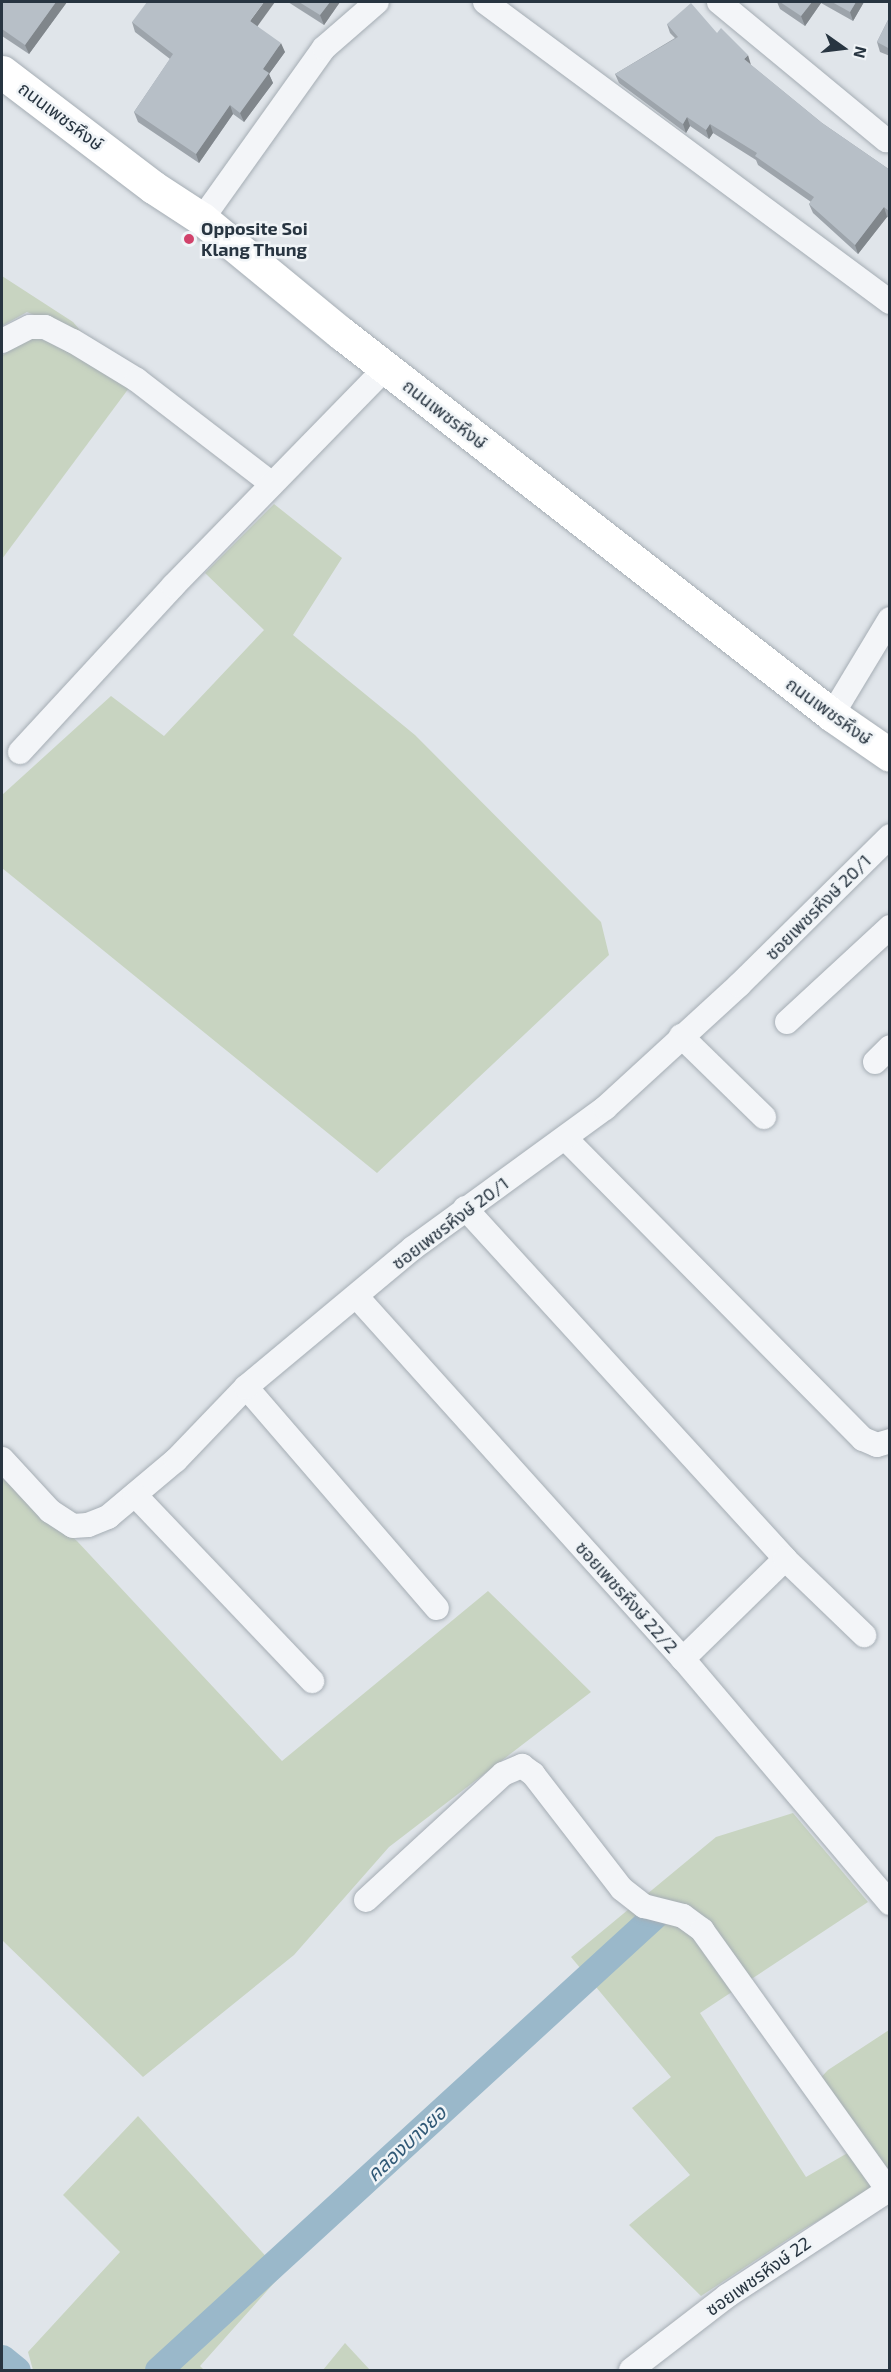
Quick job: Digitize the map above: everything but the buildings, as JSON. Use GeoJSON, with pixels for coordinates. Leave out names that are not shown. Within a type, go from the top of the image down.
{"type":"FeatureCollection","features":[{"type":"Feature","properties":{"kind":"main road","name":"ถนนเพชรหึงษ์"},"geometry":{"type":"LineString","coordinates":[[2,72],[153,187],[202,219],[386,368],[832,715],[890,755]]}},
{"type":"Feature","properties":{"kind":"street"},"geometry":{"type":"LineString","coordinates":[[202,219],[324,48],[377,2]]}},
{"type":"Feature","properties":{"kind":"street"},"geometry":{"type":"LineString","coordinates":[[485,2],[890,302]]}},
{"type":"Feature","properties":{"kind":"street"},"geometry":{"type":"LineString","coordinates":[[719,2],[886,140]]}},
{"type":"Feature","properties":{"kind":"street"},"geometry":{"type":"LineString","coordinates":[[2,341],[30,327],[45,327],[73,341],[137,381],[272,484]]}},
{"type":"Feature","properties":{"kind":"street"},"geometry":{"type":"LineString","coordinates":[[20,752],[272,484],[386,368]]}},
{"type":"Feature","properties":{"kind":"street"},"geometry":{"type":"LineString","coordinates":[[832,715],[890,620]]}},
{"type":"Feature","properties":{"kind":"street","name":"ซอยเพชรหึงษ์ 20/1"},"geometry":{"type":"LineString","coordinates":[[2,1459],[51,1511],[73,1526],[88,1526],[108,1517],[176,1460],[246,1387],[465,1208],[566,1139],[605,1108],[739,985],[890,836]]}},
{"type":"Feature","properties":{"kind":"street"},"geometry":{"type":"LineString","coordinates":[[787,1022],[890,927]]}},
{"type":"Feature","properties":{"kind":"street"},"geometry":{"type":"LineString","coordinates":[[681,1036],[764,1117]]}},
{"type":"Feature","properties":{"kind":"street"},"geometry":{"type":"LineString","coordinates":[[566,1139],[863,1439],[878,1445],[890,1441]]}},
{"type":"Feature","properties":{"kind":"street"},"geometry":{"type":"LineString","coordinates":[[465,1208],[785,1559],[864,1635]]}},
{"type":"Feature","properties":{"kind":"street","name":"ซอยเพชรหึงษ์ 22/2"},"geometry":{"type":"LineString","coordinates":[[357,1297],[683,1659],[890,1904]]}},
{"type":"Feature","properties":{"kind":"street"},"geometry":{"type":"LineString","coordinates":[[246,1387],[437,1608]]}},
{"type":"Feature","properties":{"kind":"street"},"geometry":{"type":"LineString","coordinates":[[135,1495],[312,1681]]}},
{"type":"Feature","properties":{"kind":"street"},"geometry":{"type":"LineString","coordinates":[[683,1659],[785,1559]]}},
{"type":"Feature","properties":{"kind":"street"},"geometry":{"type":"LineString","coordinates":[[366,1900],[503,1774],[522,1766],[533,1774],[622,1889],[644,1906],[682,1916],[702,1930],[889,2189]]}},
{"type":"Feature","properties":{"kind":"street","name":"ซอยเพชรหึงษ์ 22"},"geometry":{"type":"LineString","coordinates":[[632,2370],[728,2296],[889,2189]]}},
{"type":"Feature","properties":{"kind":"green space"},"geometry":{"type":"Polygon","coordinates":[[[2,276],[73,322],[86,337],[27,312],[2,326],[2,276]]]}},
{"type":"Feature","properties":{"kind":"green space"},"geometry":{"type":"Polygon","coordinates":[[[26,336],[59,344],[129,388],[2,559],[2,356],[26,336]]]}},
{"type":"Feature","properties":{"kind":"green space"},"geometry":{"type":"Polygon","coordinates":[[[274,504],[342,558],[293,635],[415,735],[601,922],[609,955],[377,1173],[2,868],[2,795],[111,696],[164,736],[264,630],[205,573],[274,504]]]}},
{"type":"Feature","properties":{"kind":"green space"},"geometry":{"type":"Polygon","coordinates":[[[2,1478],[77,1541],[282,1761],[488,1591],[591,1692],[389,1847],[294,1955],[143,2077],[2,1940],[2,1478]]]}},
{"type":"Feature","properties":{"kind":"green space"},"geometry":{"type":"Polygon","coordinates":[[[793,1813],[868,1902],[700,2013],[806,2177],[851,2151],[809,2090],[828,2070],[889,2030],[889,2180],[802,2230],[701,2296],[629,2225],[690,2175],[632,2108],[671,2077],[571,1957],[716,1837],[793,1813]]]}},
{"type":"Feature","properties":{"kind":"green space"},"geometry":{"type":"Polygon","coordinates":[[[138,2116],[282,2274],[200,2366],[204,2370],[33,2370],[28,2352],[120,2252],[63,2195],[138,2116]]]}},
{"type":"Feature","properties":{"kind":"green space"},"geometry":{"type":"Polygon","coordinates":[[[345,2343],[370,2370],[323,2370],[345,2343]]]}},
{"type":"Feature","properties":{"kind":"waterway","name":"คลองบางยอ"},"geometry":{"type":"LineString","coordinates":[[158,2370],[655,1915]]}},
{"type":"Feature","properties":{"kind":"waterway","name":"คลองบางยอ"},"geometry":{"type":"LineString","coordinates":[[2,2358],[17,2370]]}},
{"type":"Feature","properties":{"kind":"place","name":"Opposite Soi Klang Thung"},"geometry":{"type":"Point","coordinates":[189,239]}}]}
